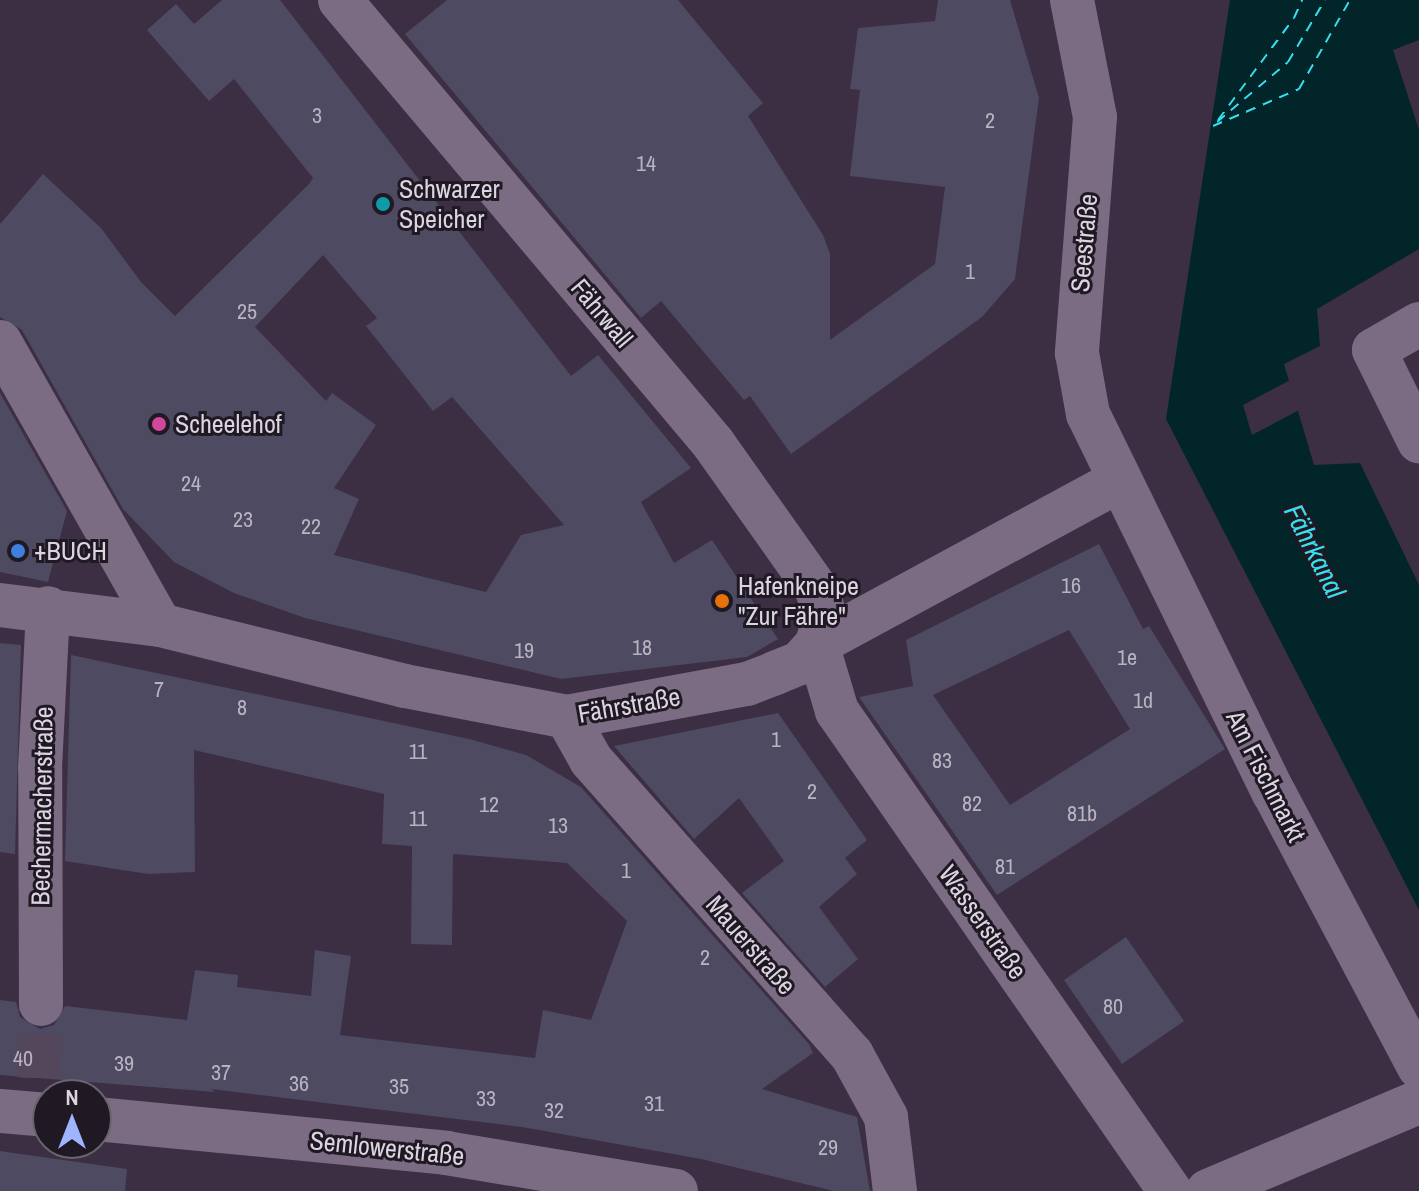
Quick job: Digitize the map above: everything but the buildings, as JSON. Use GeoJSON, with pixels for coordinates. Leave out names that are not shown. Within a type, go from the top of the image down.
{"type":"FeatureCollection","features":[{"type":"Feature","properties":{"kind":"street","name":"Fährwall"},"geometry":{"type":"LineString","coordinates":[[340,0],[713,443],[817,590],[825,617],[817,644]]}},
{"type":"Feature","properties":{"kind":"street","name":"Seestraße"},"geometry":{"type":"LineString","coordinates":[[1072,0],[1095,117],[1077,353],[1088,414],[1119,481]]}},
{"type":"Feature","properties":{"kind":"street"},"geometry":{"type":"LineString","coordinates":[[1419,324],[1374,350],[1419,441]]}},
{"type":"Feature","properties":{"kind":"street"},"geometry":{"type":"LineString","coordinates":[[0,342],[160,625]]}},
{"type":"Feature","properties":{"kind":"street","name":"Fährstraße"},"geometry":{"type":"LineString","coordinates":[[0,605],[48,608],[160,625],[405,686],[567,717],[747,684],[800,663],[817,644],[1119,481]]}},
{"type":"Feature","properties":{"kind":"street","name":"Am Fischmarkt"},"geometry":{"type":"LineString","coordinates":[[1119,481],[1274,793],[1419,1067]]}},
{"type":"Feature","properties":{"kind":"street","name":"Bechermacherstraße"},"geometry":{"type":"LineString","coordinates":[[41,1004],[40,768],[48,608]]}},
{"type":"Feature","properties":{"kind":"street","name":"Wasserstraße"},"geometry":{"type":"LineString","coordinates":[[817,644],[837,711],[1170,1191]]}},
{"type":"Feature","properties":{"kind":"street","name":"Mauerstraße"},"geometry":{"type":"LineString","coordinates":[[567,717],[591,760],[852,1055],[886,1117],[895,1191]]}},
{"type":"Feature","properties":{"kind":"street"},"geometry":{"type":"LineString","coordinates":[[1208,1191],[1419,1102]]}},
{"type":"Feature","properties":{"kind":"street","name":"Semlowerstraße"},"geometry":{"type":"LineString","coordinates":[[112,1121],[446,1153],[676,1191]]}},
{"type":"Feature","properties":{"kind":"water","name":"Fährkanal"},"geometry":{"type":"Polygon","coordinates":[[[1230,0],[1419,0],[1419,40],[1393,50],[1419,130],[1419,249],[1317,309],[1320,346],[1284,364],[1314,465],[1360,463],[1419,585],[1419,910],[1166,419],[1230,0]]]}},
{"type":"Feature","properties":{"kind":"pier"},"geometry":{"type":"Polygon","coordinates":[[[1292,379],[1301,409],[1252,435],[1243,405],[1292,379]]]}},
{"type":"Feature","properties":{"kind":"ferry route"},"geometry":{"type":"LineString","coordinates":[[1218,120],[1294,18],[1302,0]]}},
{"type":"Feature","properties":{"kind":"ferry route"},"geometry":{"type":"LineString","coordinates":[[1217,122],[1288,62],[1325,0]]}},
{"type":"Feature","properties":{"kind":"ferry route"},"geometry":{"type":"LineString","coordinates":[[1213,126],[1299,89],[1350,0]]}},
{"type":"Feature","properties":{"kind":"tunnel"},"geometry":{"type":"LineString","coordinates":[[39,1078],[41,1004]]}},
{"type":"Feature","properties":{"kind":"place","name":"Schwarzer Speicher"},"geometry":{"type":"Point","coordinates":[383,204]}},
{"type":"Feature","properties":{"kind":"place","name":"Scheelehof"},"geometry":{"type":"Point","coordinates":[159,424]}},
{"type":"Feature","properties":{"kind":"place","name":"+BUCH"},"geometry":{"type":"Point","coordinates":[18,551]}},
{"type":"Feature","properties":{"kind":"place","name":"Hafenkneipe \"Zur Fähre\""},"geometry":{"type":"Point","coordinates":[722,601]}}]}
